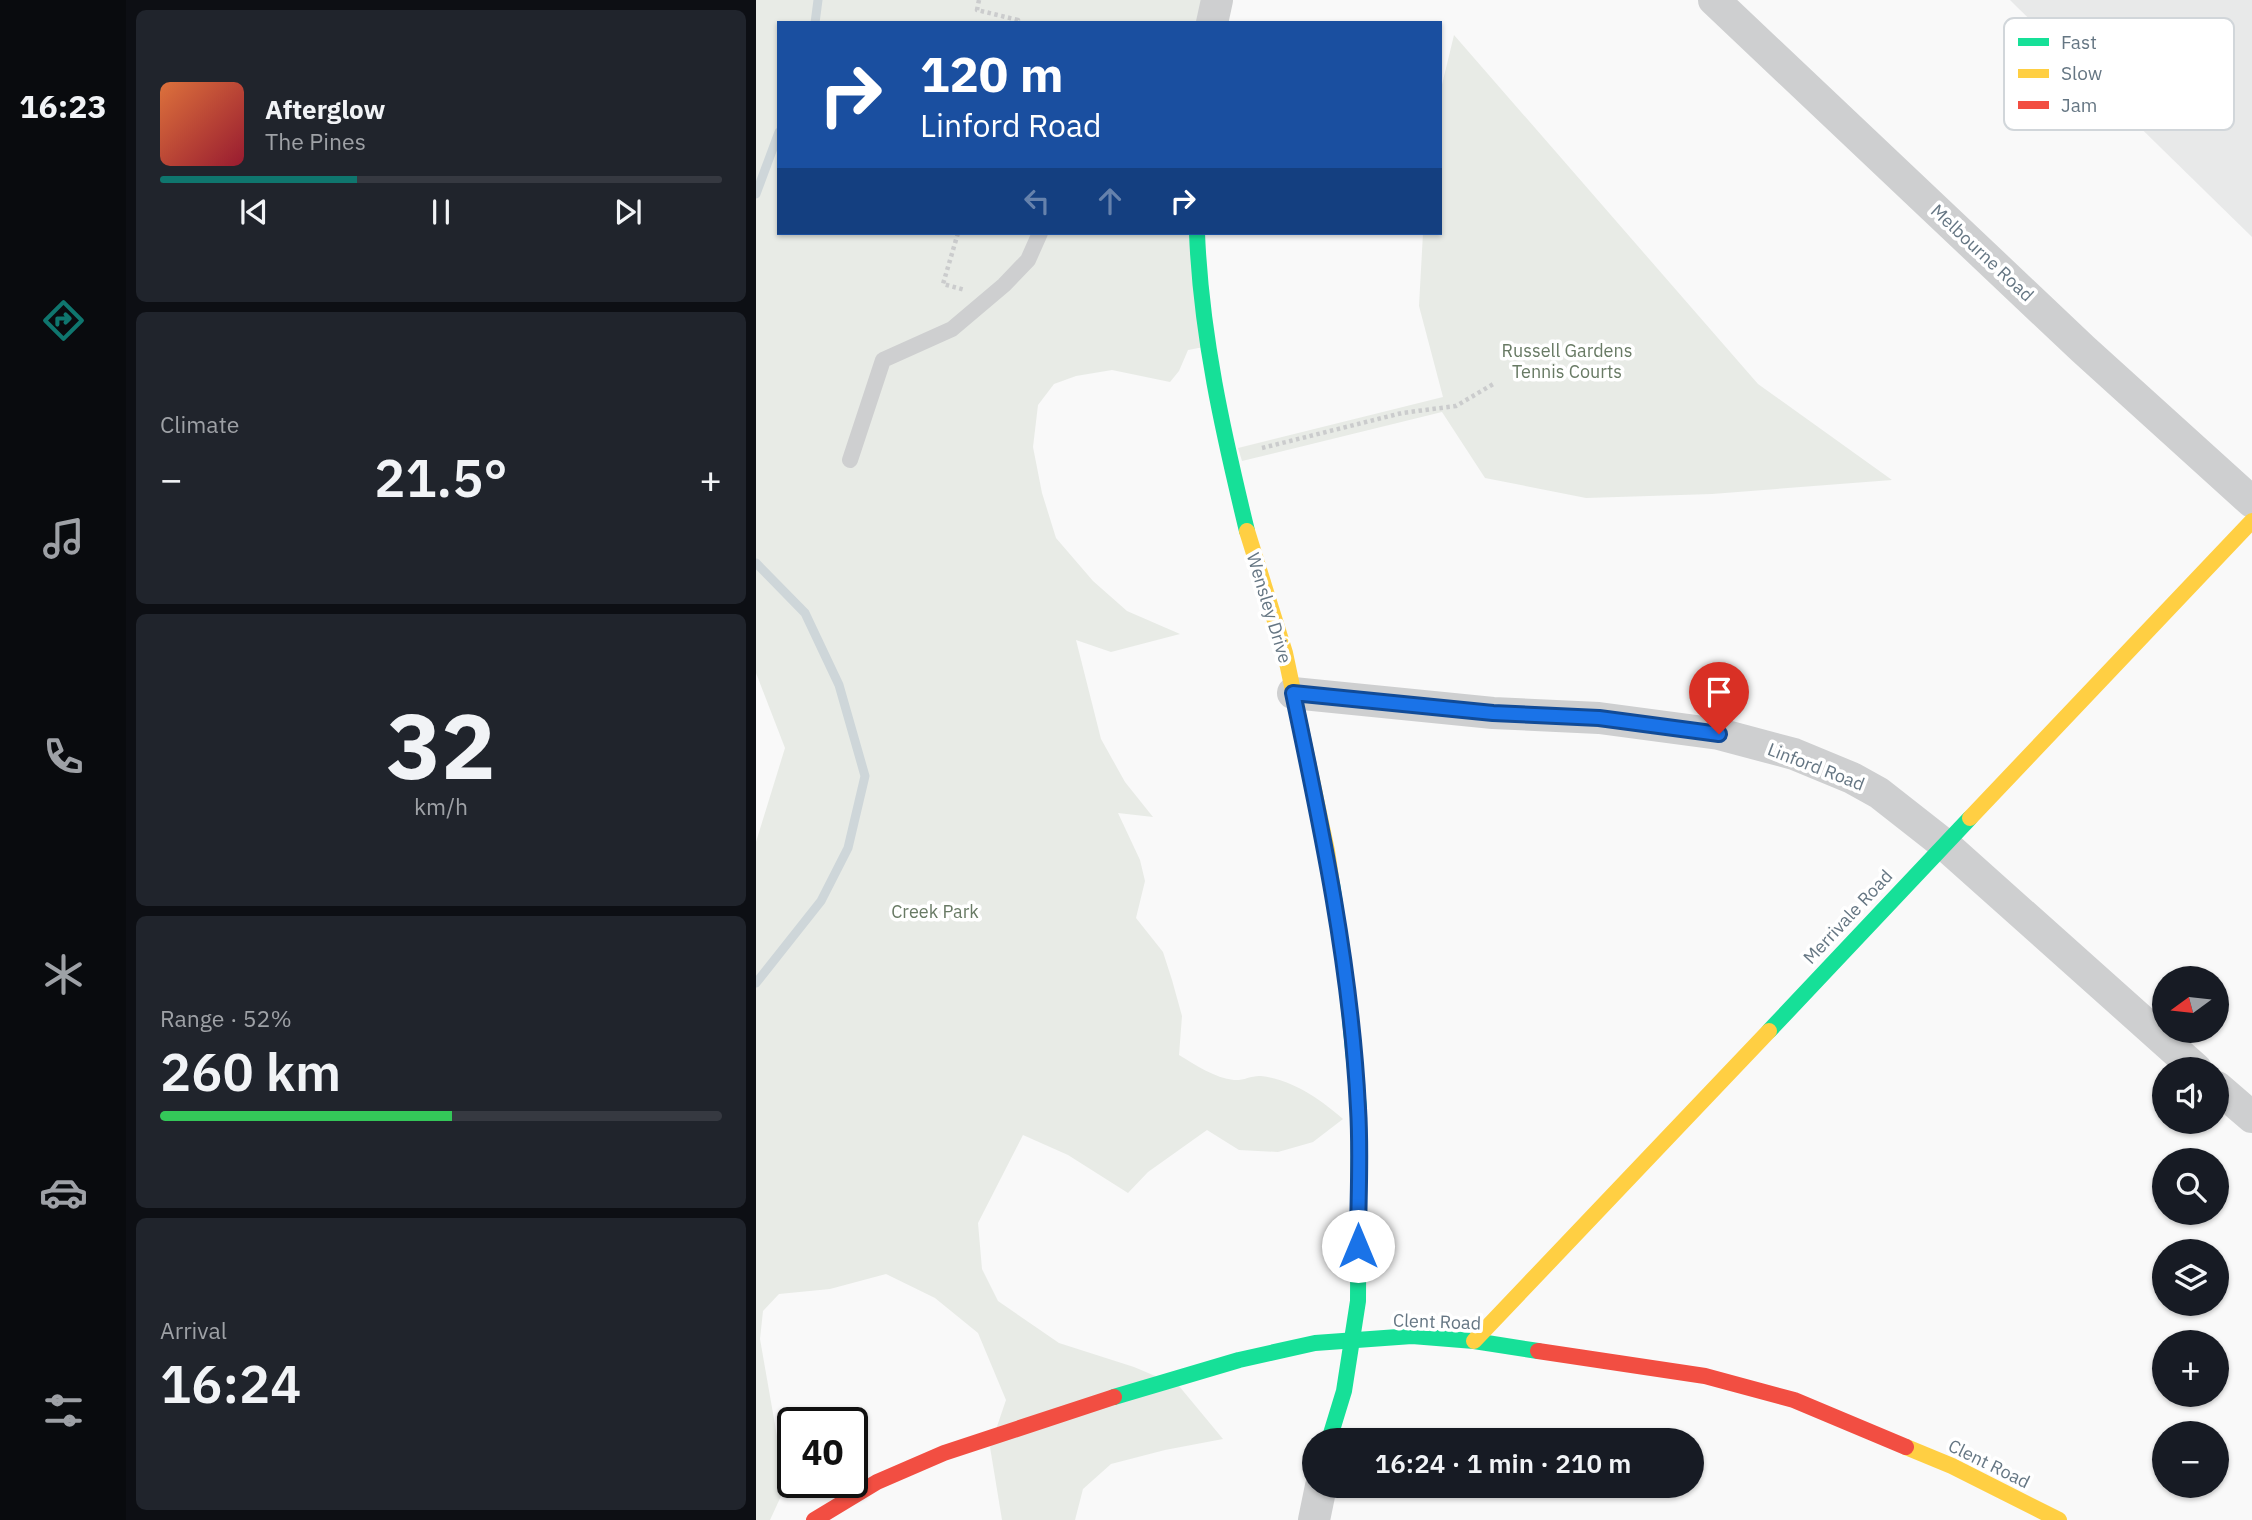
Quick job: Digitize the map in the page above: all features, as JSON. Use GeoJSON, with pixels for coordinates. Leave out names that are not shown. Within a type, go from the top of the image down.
{"type":"FeatureCollection","features":[{"type":"Feature","properties":{"kind":"street"},"geometry":{"type":"LineString","coordinates":[[1212,21],[1217,0]]}},
{"type":"Feature","properties":{"kind":"street","name":"Melbourne Road"},"geometry":{"type":"LineString","coordinates":[[1714,0],[2083,349],[2252,502]]}},
{"type":"Feature","properties":{"kind":"street","name":"Wensley Drive"},"geometry":{"type":"LineString","coordinates":[[1197,235],[1199,280],[1219,415],[1248,535],[1284,653],[1327,850],[1346,979],[1359,1109],[1358,1301],[1344,1391],[1333,1428]]}},
{"type":"Feature","properties":{"kind":"street","name":"Merrivale Road"},"geometry":{"type":"LineString","coordinates":[[1474,1341],[2252,521]]}},
{"type":"Feature","properties":{"kind":"street","name":"Linford Road"},"geometry":{"type":"LineString","coordinates":[[1293,693],[1493,713],[1599,718],[1719,734],[1794,754],[1852,778],[1879,793],[1944,844],[2183,1057]]}},
{"type":"Feature","properties":{"kind":"street"},"geometry":{"type":"LineString","coordinates":[[2229,1097],[2252,1117]]}},
{"type":"Feature","properties":{"kind":"street","name":"Clent Road"},"geometry":{"type":"LineString","coordinates":[[814,1520],[877,1482],[957,1449],[1118,1396],[1239,1360],[1315,1343],[1412,1336],[1474,1341],[1705,1376],[1794,1400],[1952,1466],[2059,1520]]}},
{"type":"Feature","properties":{"kind":"street"},"geometry":{"type":"LineString","coordinates":[[1314,1520],[1319,1498]]}},
{"type":"Feature","properties":{"kind":"lane"},"geometry":{"type":"LineString","coordinates":[[850,460],[883,360],[952,329],[1028,260],[1039,235]]}},
{"type":"Feature","properties":{"kind":"path"},"geometry":{"type":"LineString","coordinates":[[979,0],[977,10],[1018,21]]}},
{"type":"Feature","properties":{"kind":"path"},"geometry":{"type":"LineString","coordinates":[[957,235],[943,284],[989,297]]}},
{"type":"Feature","properties":{"kind":"path"},"geometry":{"type":"LineString","coordinates":[[1229,457],[1402,413],[1457,406],[1495,383]]}},
{"type":"Feature","properties":{"kind":"shaded area"},"geometry":{"type":"Polygon","coordinates":[[[2010,0],[2252,0],[2252,237],[2143,130],[2234,130],[2234,18],[2028,18],[2010,0]]]}},
{"type":"Feature","properties":{"kind":"green space","name":"Creek Park"},"geometry":{"type":"Polygon","coordinates":[[[756,0],[1217,0],[1212,21],[777,21],[777,235],[1197,235],[1209,346],[1188,350],[1179,371],[1170,382],[1112,370],[1076,376],[1054,384],[1038,405],[1033,447],[1042,493],[1056,538],[1093,581],[1127,611],[1180,634],[1111,652],[1076,640],[1101,739],[1125,782],[1153,817],[1118,813],[1140,860],[1145,881],[1136,918],[1163,952],[1182,1016],[1179,1055],[1227,1079],[1261,1076],[1295,1086],[1325,1104],[1343,1119],[1313,1142],[1278,1152],[1239,1150],[1207,1130],[1148,1172],[1128,1193],[1068,1155],[1023,1135],[978,1223],[982,1269],[998,1301],[1059,1343],[1134,1367],[1179,1386],[1223,1439],[1111,1464],[1083,1489],[1075,1520],[1002,1520],[990,1447],[1006,1400],[978,1333],[935,1298],[886,1274],[830,1289],[779,1294],[763,1311],[760,1339],[777,1436],[777,1498],[780,1498],[770,1520],[756,1520],[756,842],[785,748],[756,673],[756,0]]]}},
{"type":"Feature","properties":{"kind":"green space","name":"Russell Gardens Tennis Courts"},"geometry":{"type":"Polygon","coordinates":[[[1454,35],[1758,384],[1892,480],[1712,494],[1586,498],[1485,478],[1442,412],[1242,461],[1238,448],[1443,397],[1419,306],[1423,235],[1442,235],[1442,85],[1454,35]]]}},
{"type":"Feature","properties":{"kind":"waterway"},"geometry":{"type":"LineString","coordinates":[[815,21],[818,0]]}},
{"type":"Feature","properties":{"kind":"waterway"},"geometry":{"type":"LineString","coordinates":[[756,194],[777,137]]}},
{"type":"Feature","properties":{"kind":"waterway"},"geometry":{"type":"LineString","coordinates":[[756,563],[805,613],[839,685],[865,776],[848,848],[821,901],[756,983]]}},
{"type":"Feature","properties":{"kind":"traffic: fast"},"geometry":{"type":"LineString","coordinates":[[1197,235],[1208,346],[1247,531]]}},
{"type":"Feature","properties":{"kind":"traffic: fast"},"geometry":{"type":"LineString","coordinates":[[1769,1031],[1970,818]]}},
{"type":"Feature","properties":{"kind":"traffic: fast"},"geometry":{"type":"LineString","coordinates":[[1332,884],[1346,979],[1359,1109],[1358,1301],[1344,1391],[1333,1428]]}},
{"type":"Feature","properties":{"kind":"traffic: fast"},"geometry":{"type":"LineString","coordinates":[[1114,1397],[1239,1360],[1315,1343],[1412,1336],[1474,1341],[1538,1351]]}},
{"type":"Feature","properties":{"kind":"traffic: slow"},"geometry":{"type":"LineString","coordinates":[[1970,818],[2252,521]]}},
{"type":"Feature","properties":{"kind":"traffic: slow"},"geometry":{"type":"LineString","coordinates":[[1247,531],[1285,653],[1332,884]]}},
{"type":"Feature","properties":{"kind":"traffic: slow"},"geometry":{"type":"LineString","coordinates":[[1474,1341],[1769,1031]]}},
{"type":"Feature","properties":{"kind":"traffic: slow"},"geometry":{"type":"LineString","coordinates":[[1906,1447],[1952,1466],[2059,1520]]}},
{"type":"Feature","properties":{"kind":"traffic: jam"},"geometry":{"type":"LineString","coordinates":[[1538,1351],[1705,1376],[1794,1400],[1906,1447]]}},
{"type":"Feature","properties":{"kind":"traffic: jam"},"geometry":{"type":"LineString","coordinates":[[814,1520],[877,1482],[944,1453],[1114,1397]]}},
{"type":"Feature","properties":{"kind":"route"},"geometry":{"type":"LineString","coordinates":[[1358,1246],[1359,1109],[1346,979],[1327,850],[1293,693],[1493,713],[1599,718],[1719,734]]}}]}
